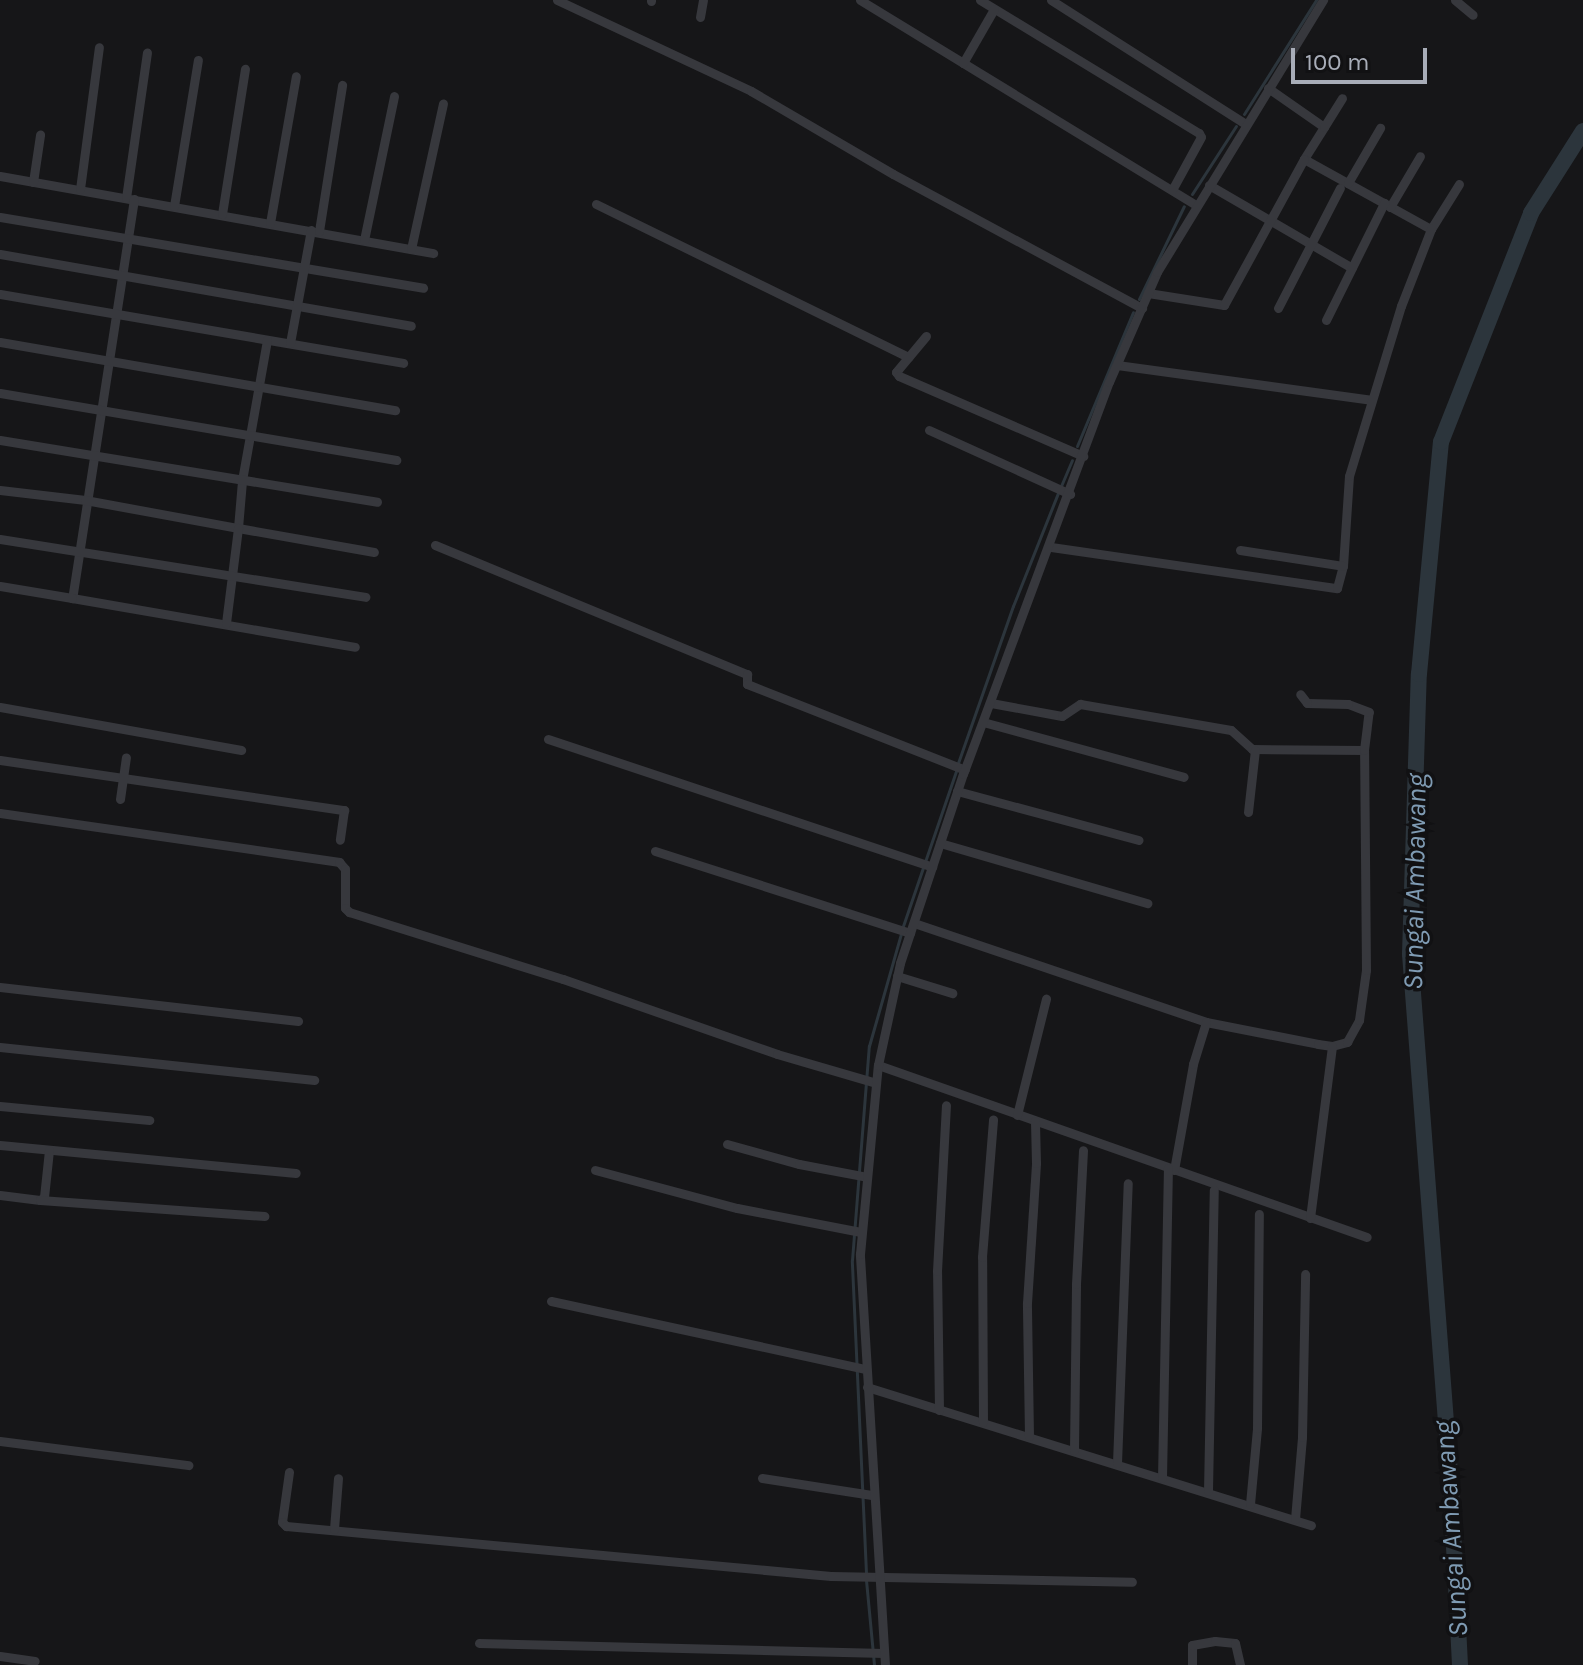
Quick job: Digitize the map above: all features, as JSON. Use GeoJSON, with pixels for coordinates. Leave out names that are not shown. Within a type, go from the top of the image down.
{"type":"FeatureCollection","features":[{"type":"Feature","properties":{"kind":"street"},"geometry":{"type":"LineString","coordinates":[[557,0],[751,91],[893,174],[1142,308]]}},
{"type":"Feature","properties":{"kind":"street"},"geometry":{"type":"LineString","coordinates":[[700,17],[703,0]]}},
{"type":"Feature","properties":{"kind":"street"},"geometry":{"type":"LineString","coordinates":[[860,0],[1196,205]]}},
{"type":"Feature","properties":{"kind":"street"},"geometry":{"type":"LineString","coordinates":[[980,0],[1200,135],[1172,190]]}},
{"type":"Feature","properties":{"kind":"street"},"geometry":{"type":"LineString","coordinates":[[1051,0],[1246,124]]}},
{"type":"Feature","properties":{"kind":"street"},"geometry":{"type":"LineString","coordinates":[[885,1665],[878,1653],[871,1578],[872,1495],[860,1302],[861,1232],[878,1065],[897,976],[957,791],[1117,365],[1148,293],[1196,205],[1323,0]]}},
{"type":"Feature","properties":{"kind":"street"},"geometry":{"type":"LineString","coordinates":[[1455,0],[1473,15]]}},
{"type":"Feature","properties":{"kind":"street"},"geometry":{"type":"LineString","coordinates":[[963,63],[994,9]]}},
{"type":"Feature","properties":{"kind":"street"},"geometry":{"type":"LineString","coordinates":[[80,189],[99,47]]}},
{"type":"Feature","properties":{"kind":"street"},"geometry":{"type":"LineString","coordinates":[[72,598],[127,236],[147,53]]}},
{"type":"Feature","properties":{"kind":"street"},"geometry":{"type":"LineString","coordinates":[[174,206],[198,60]]}},
{"type":"Feature","properties":{"kind":"street"},"geometry":{"type":"LineString","coordinates":[[222,214],[245,69]]}},
{"type":"Feature","properties":{"kind":"street"},"geometry":{"type":"LineString","coordinates":[[270,223],[296,76]]}},
{"type":"Feature","properties":{"kind":"street"},"geometry":{"type":"LineString","coordinates":[[290,343],[342,85]]}},
{"type":"Feature","properties":{"kind":"street"},"geometry":{"type":"LineString","coordinates":[[1268,88],[1324,127]]}},
{"type":"Feature","properties":{"kind":"street"},"geometry":{"type":"LineString","coordinates":[[364,240],[394,96]]}},
{"type":"Feature","properties":{"kind":"street"},"geometry":{"type":"LineString","coordinates":[[1148,293],[1224,305],[1268,221],[1342,98]]}},
{"type":"Feature","properties":{"kind":"street"},"geometry":{"type":"LineString","coordinates":[[411,249],[443,103]]}},
{"type":"Feature","properties":{"kind":"street"},"geometry":{"type":"LineString","coordinates":[[1278,308],[1310,244],[1380,128]]}},
{"type":"Feature","properties":{"kind":"street"},"geometry":{"type":"LineString","coordinates":[[33,182],[40,135]]}},
{"type":"Feature","properties":{"kind":"street"},"geometry":{"type":"LineString","coordinates":[[1326,320],[1387,205],[1420,156]]}},
{"type":"Feature","properties":{"kind":"street"},"geometry":{"type":"LineString","coordinates":[[1304,159],[1344,186],[1387,205],[1429,234]]}},
{"type":"Feature","properties":{"kind":"street"},"geometry":{"type":"LineString","coordinates":[[0,176],[433,253]]}},
{"type":"Feature","properties":{"kind":"street"},"geometry":{"type":"LineString","coordinates":[[1051,547],[1337,588],[1343,566],[1345,491],[1371,400],[1429,234],[1459,184]]}},
{"type":"Feature","properties":{"kind":"street"},"geometry":{"type":"LineString","coordinates":[[1209,185],[1352,268]]}},
{"type":"Feature","properties":{"kind":"street"},"geometry":{"type":"LineString","coordinates":[[596,204],[909,357]]}},
{"type":"Feature","properties":{"kind":"street"},"geometry":{"type":"LineString","coordinates":[[0,217],[423,288]]}},
{"type":"Feature","properties":{"kind":"street"},"geometry":{"type":"LineString","coordinates":[[0,254],[411,326]]}},
{"type":"Feature","properties":{"kind":"street"},"geometry":{"type":"LineString","coordinates":[[0,294],[403,363]]}},
{"type":"Feature","properties":{"kind":"street"},"geometry":{"type":"LineString","coordinates":[[926,336],[896,372],[899,376],[1083,456]]}},
{"type":"Feature","properties":{"kind":"street"},"geometry":{"type":"LineString","coordinates":[[226,623],[242,481],[267,340]]}},
{"type":"Feature","properties":{"kind":"street"},"geometry":{"type":"LineString","coordinates":[[0,342],[395,410]]}},
{"type":"Feature","properties":{"kind":"street"},"geometry":{"type":"LineString","coordinates":[[1117,365],[1371,400]]}},
{"type":"Feature","properties":{"kind":"street"},"geometry":{"type":"LineString","coordinates":[[0,393],[251,433],[396,460]]}},
{"type":"Feature","properties":{"kind":"street"},"geometry":{"type":"LineString","coordinates":[[929,430],[1070,494]]}},
{"type":"Feature","properties":{"kind":"street"},"geometry":{"type":"LineString","coordinates":[[0,440],[377,502]]}},
{"type":"Feature","properties":{"kind":"street"},"geometry":{"type":"LineString","coordinates":[[0,490],[85,500],[374,552]]}},
{"type":"Feature","properties":{"kind":"street"},"geometry":{"type":"LineString","coordinates":[[0,539],[365,597]]}},
{"type":"Feature","properties":{"kind":"street"},"geometry":{"type":"LineString","coordinates":[[435,545],[747,674],[747,684],[965,770]]}},
{"type":"Feature","properties":{"kind":"street"},"geometry":{"type":"LineString","coordinates":[[1240,550],[1343,566]]}},
{"type":"Feature","properties":{"kind":"street"},"geometry":{"type":"LineString","coordinates":[[0,586],[355,647]]}},
{"type":"Feature","properties":{"kind":"street"},"geometry":{"type":"LineString","coordinates":[[914,923],[1206,1022],[1332,1046],[1347,1042],[1355,1030],[1366,970],[1364,750],[1369,712],[1366,708],[1307,703],[1300,694]]}},
{"type":"Feature","properties":{"kind":"street"},"geometry":{"type":"LineString","coordinates":[[991,703],[1062,716],[1080,704],[1231,730],[1246,747],[1255,750],[1364,750]]}},
{"type":"Feature","properties":{"kind":"street"},"geometry":{"type":"LineString","coordinates":[[0,707],[241,750]]}},
{"type":"Feature","properties":{"kind":"street"},"geometry":{"type":"LineString","coordinates":[[983,722],[1184,777]]}},
{"type":"Feature","properties":{"kind":"street"},"geometry":{"type":"LineString","coordinates":[[548,739],[932,867]]}},
{"type":"Feature","properties":{"kind":"street"},"geometry":{"type":"LineString","coordinates":[[1248,812],[1255,750]]}},
{"type":"Feature","properties":{"kind":"street"},"geometry":{"type":"LineString","coordinates":[[120,799],[126,757]]}},
{"type":"Feature","properties":{"kind":"street"},"geometry":{"type":"LineString","coordinates":[[0,760],[344,810],[340,840]]}},
{"type":"Feature","properties":{"kind":"street"},"geometry":{"type":"LineString","coordinates":[[957,791],[1138,840]]}},
{"type":"Feature","properties":{"kind":"street"},"geometry":{"type":"LineString","coordinates":[[0,813],[339,862],[345,869],[345,908],[349,912],[563,979],[777,1054],[876,1083]]}},
{"type":"Feature","properties":{"kind":"street"},"geometry":{"type":"LineString","coordinates":[[940,843],[1147,903]]}},
{"type":"Feature","properties":{"kind":"street"},"geometry":{"type":"LineString","coordinates":[[655,851],[910,933]]}},
{"type":"Feature","properties":{"kind":"street"},"geometry":{"type":"LineString","coordinates":[[897,976],[952,993]]}},
{"type":"Feature","properties":{"kind":"street"},"geometry":{"type":"LineString","coordinates":[[0,987],[298,1021]]}},
{"type":"Feature","properties":{"kind":"street"},"geometry":{"type":"LineString","coordinates":[[1017,1115],[1046,999]]}},
{"type":"Feature","properties":{"kind":"street"},"geometry":{"type":"LineString","coordinates":[[1162,1478],[1171,1169],[1193,1064],[1206,1022]]}},
{"type":"Feature","properties":{"kind":"street"},"geometry":{"type":"LineString","coordinates":[[1310,1218],[1332,1046]]}},
{"type":"Feature","properties":{"kind":"street"},"geometry":{"type":"LineString","coordinates":[[0,1047],[314,1080]]}},
{"type":"Feature","properties":{"kind":"street"},"geometry":{"type":"LineString","coordinates":[[878,1065],[1367,1237]]}},
{"type":"Feature","properties":{"kind":"street"},"geometry":{"type":"LineString","coordinates":[[939,1410],[937,1271],[946,1105]]}},
{"type":"Feature","properties":{"kind":"street"},"geometry":{"type":"LineString","coordinates":[[0,1106],[149,1120]]}},
{"type":"Feature","properties":{"kind":"street"},"geometry":{"type":"LineString","coordinates":[[983,1422],[982,1257],[993,1119]]}},
{"type":"Feature","properties":{"kind":"street"},"geometry":{"type":"LineString","coordinates":[[1029,1436],[1027,1303],[1036,1163],[1035,1121]]}},
{"type":"Feature","properties":{"kind":"street"},"geometry":{"type":"LineString","coordinates":[[727,1144],[799,1164],[867,1177]]}},
{"type":"Feature","properties":{"kind":"street"},"geometry":{"type":"LineString","coordinates":[[0,1145],[296,1173]]}},
{"type":"Feature","properties":{"kind":"street"},"geometry":{"type":"LineString","coordinates":[[40,1200],[46,1193],[49,1150]]}},
{"type":"Feature","properties":{"kind":"street"},"geometry":{"type":"LineString","coordinates":[[1074,1450],[1076,1284],[1083,1150]]}},
{"type":"Feature","properties":{"kind":"street"},"geometry":{"type":"LineString","coordinates":[[595,1170],[737,1208],[861,1232]]}},
{"type":"Feature","properties":{"kind":"street"},"geometry":{"type":"LineString","coordinates":[[1117,1463],[1128,1183]]}},
{"type":"Feature","properties":{"kind":"street"},"geometry":{"type":"LineString","coordinates":[[1208,1491],[1214,1190]]}},
{"type":"Feature","properties":{"kind":"street"},"geometry":{"type":"LineString","coordinates":[[0,1195],[264,1216]]}},
{"type":"Feature","properties":{"kind":"street"},"geometry":{"type":"LineString","coordinates":[[1250,1504],[1257,1428],[1259,1214]]}},
{"type":"Feature","properties":{"kind":"street"},"geometry":{"type":"LineString","coordinates":[[1295,1519],[1302,1437],[1305,1274]]}},
{"type":"Feature","properties":{"kind":"street"},"geometry":{"type":"LineString","coordinates":[[551,1301],[866,1369]]}},
{"type":"Feature","properties":{"kind":"street"},"geometry":{"type":"LineString","coordinates":[[867,1387],[1311,1525]]}},
{"type":"Feature","properties":{"kind":"street"},"geometry":{"type":"LineString","coordinates":[[0,1441],[188,1465]]}},
{"type":"Feature","properties":{"kind":"street"},"geometry":{"type":"LineString","coordinates":[[289,1472],[283,1524],[486,1546],[871,1578],[1132,1582]]}},
{"type":"Feature","properties":{"kind":"street"},"geometry":{"type":"LineString","coordinates":[[334,1529],[338,1478]]}},
{"type":"Feature","properties":{"kind":"street"},"geometry":{"type":"LineString","coordinates":[[762,1478],[872,1495]]}},
{"type":"Feature","properties":{"kind":"street"},"geometry":{"type":"LineString","coordinates":[[1192,1665],[1192,1645],[1215,1641],[1235,1643],[1240,1665]]}},
{"type":"Feature","properties":{"kind":"street"},"geometry":{"type":"LineString","coordinates":[[479,1643],[878,1653]]}},
{"type":"Feature","properties":{"kind":"street"},"geometry":{"type":"LineString","coordinates":[[0,1656],[35,1661]]}},
{"type":"Feature","properties":{"kind":"waterway"},"geometry":{"type":"LineString","coordinates":[[1244,114],[1316,0]]}},
{"type":"Feature","properties":{"kind":"waterway"},"geometry":{"type":"LineString","coordinates":[[1192,194],[1236,126]]}},
{"type":"Feature","properties":{"kind":"waterway","name":"Sungai Ambawang"},"geometry":{"type":"LineString","coordinates":[[1460,1665],[1451,1487],[1410,954],[1419,674],[1441,442],[1531,213],[1583,131]]}},
{"type":"Feature","properties":{"kind":"waterway"},"geometry":{"type":"LineString","coordinates":[[1139,299],[1184,206]]}},
{"type":"Feature","properties":{"kind":"waterway"},"geometry":{"type":"LineString","coordinates":[[1077,446],[1133,312]]}},
{"type":"Feature","properties":{"kind":"waterway"},"geometry":{"type":"LineString","coordinates":[[1061,486],[1072,460]]}},
{"type":"Feature","properties":{"kind":"waterway"},"geometry":{"type":"LineString","coordinates":[[958,763],[1013,606],[1058,493]]}},
{"type":"Feature","properties":{"kind":"waterway"},"geometry":{"type":"LineString","coordinates":[[903,926],[956,771]]}},
{"type":"Feature","properties":{"kind":"waterway"},"geometry":{"type":"LineString","coordinates":[[866,1573],[852,1260],[869,1046],[901,934]]}},
{"type":"Feature","properties":{"kind":"waterway"},"geometry":{"type":"LineString","coordinates":[[866,1580],[874,1665]]}}]}
